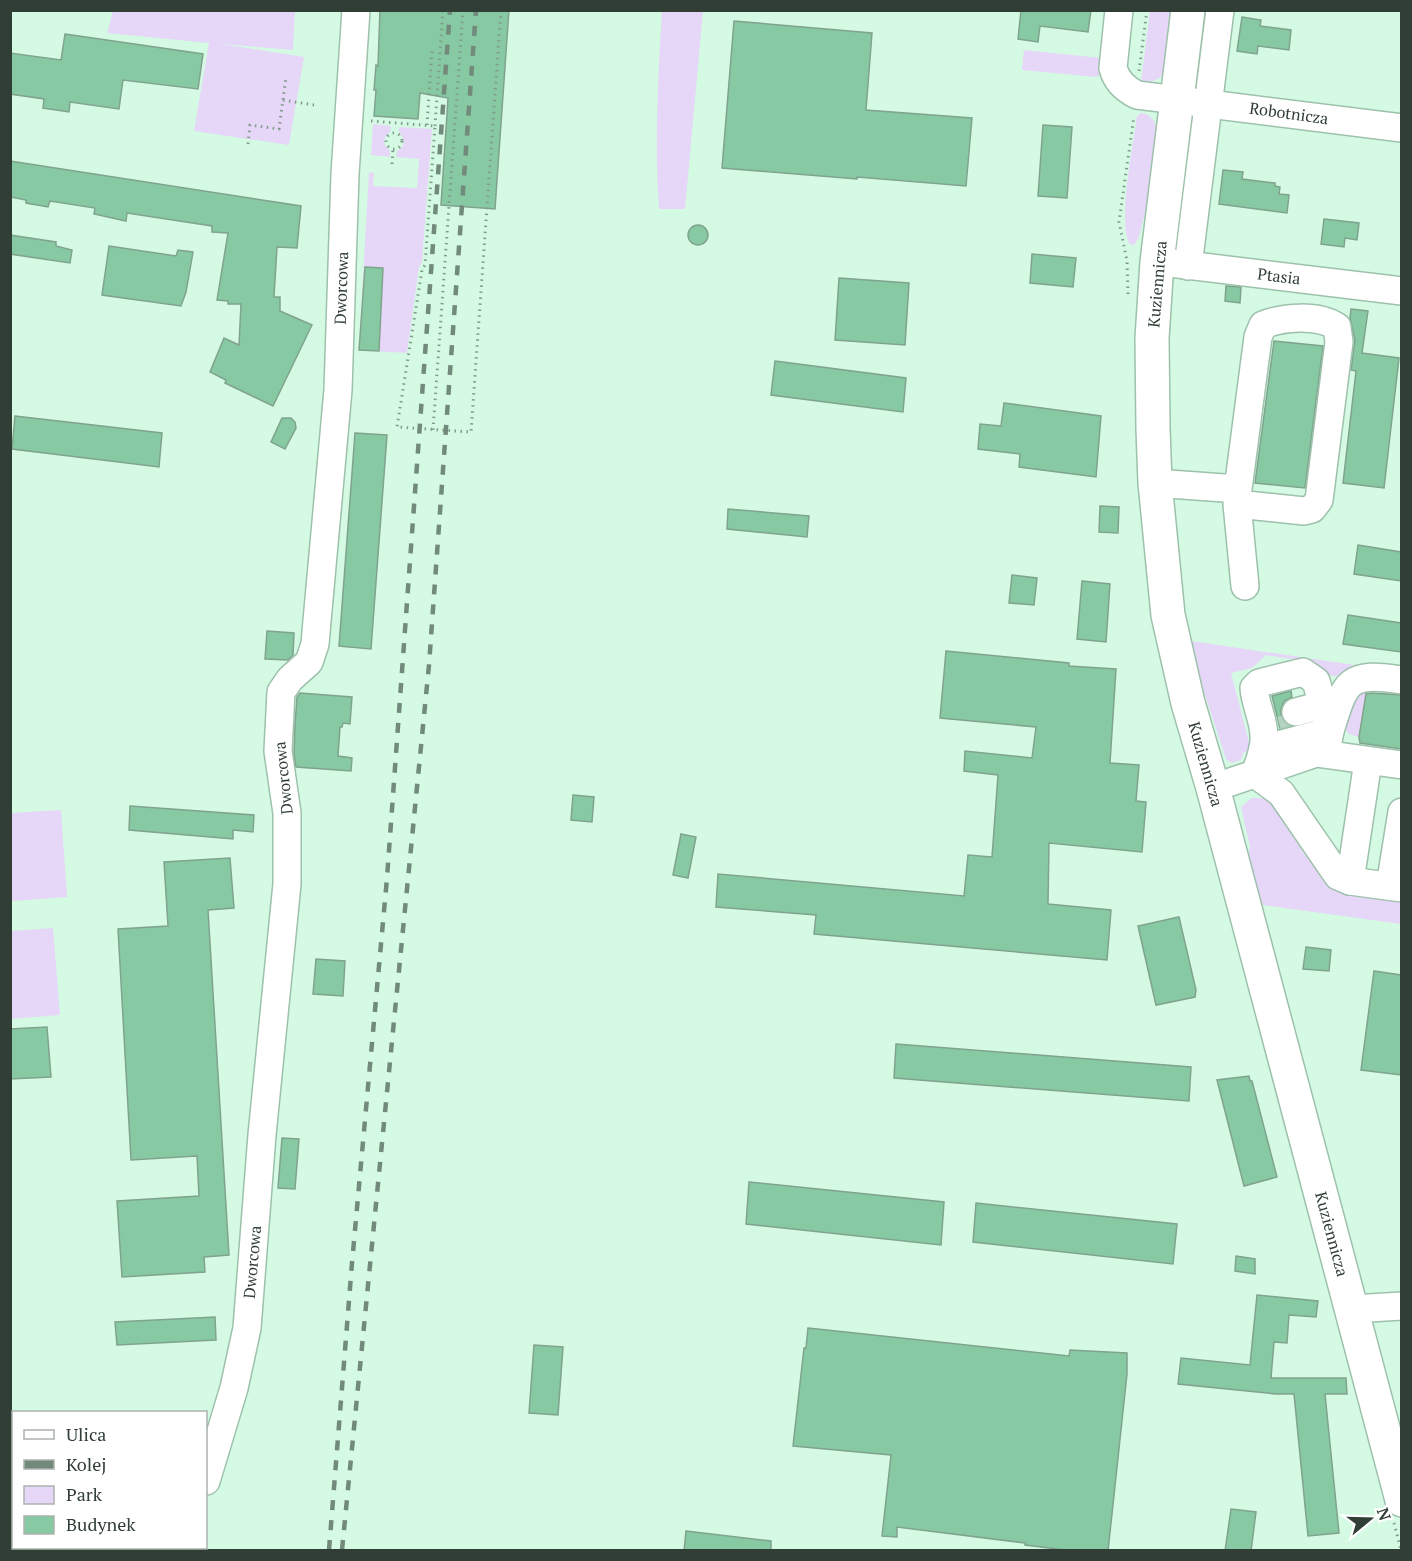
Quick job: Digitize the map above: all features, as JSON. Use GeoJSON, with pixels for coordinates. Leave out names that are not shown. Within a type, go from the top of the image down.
{"type":"FeatureCollection","features":[{"type":"Feature","properties":{"kind":"main road","name":"Kuziennicza"},"geometry":{"type":"LineString","coordinates":[[1188,10],[1176,99],[1173,264],[1152,359],[1155,483],[1168,615],[1188,703],[1213,788],[1401,1500]]}},
{"type":"Feature","properties":{"kind":"street","name":"Dworcowa"},"geometry":{"type":"LineString","coordinates":[[207,1478],[234,1388],[247,1328],[262,1136],[287,884],[287,813],[278,751],[280,692],[290,679],[309,662],[315,644],[338,390],[345,174],[356,10]]}},
{"type":"Feature","properties":{"kind":"street"},"geometry":{"type":"LineString","coordinates":[[1119,10],[1113,68],[1115,75],[1126,90],[1137,95]]}},
{"type":"Feature","properties":{"kind":"street"},"geometry":{"type":"LineString","coordinates":[[1173,264],[1209,103],[1220,10]]}},
{"type":"Feature","properties":{"kind":"street","name":"Robotnicza"},"geometry":{"type":"LineString","coordinates":[[1137,95],[1401,128]]}},
{"type":"Feature","properties":{"kind":"street","name":"Ptasia"},"geometry":{"type":"LineString","coordinates":[[1173,264],[1401,291]]}},
{"type":"Feature","properties":{"kind":"street"},"geometry":{"type":"LineString","coordinates":[[1308,319],[1313,280]]}},
{"type":"Feature","properties":{"kind":"street"},"geometry":{"type":"LineString","coordinates":[[1155,483],[1237,497],[1304,511],[1312,509],[1319,500],[1340,342],[1336,327],[1329,321],[1278,319],[1263,325],[1258,337],[1237,497],[1245,586]]}},
{"type":"Feature","properties":{"kind":"street"},"geometry":{"type":"LineString","coordinates":[[1316,753],[1328,741],[1323,708],[1303,672],[1259,683],[1254,688],[1274,722],[1316,753],[1401,765]]}},
{"type":"Feature","properties":{"kind":"street"},"geometry":{"type":"LineString","coordinates":[[1213,788],[1274,722],[1323,708],[1355,681],[1376,676],[1401,680]]}},
{"type":"Feature","properties":{"kind":"street"},"geometry":{"type":"LineString","coordinates":[[1274,722],[1323,708]]}},
{"type":"Feature","properties":{"kind":"street"},"geometry":{"type":"LineString","coordinates":[[1274,722],[1281,793],[1338,876],[1350,881],[1396,887],[1401,812]]}},
{"type":"Feature","properties":{"kind":"street"},"geometry":{"type":"LineString","coordinates":[[1350,881],[1368,761]]}},
{"type":"Feature","properties":{"kind":"street"},"geometry":{"type":"LineString","coordinates":[[1352,1310],[1401,1306]]}},
{"type":"Feature","properties":{"kind":"path"},"geometry":{"type":"LineString","coordinates":[[443,10],[425,265],[422,270],[397,427],[471,432],[501,10]]}},
{"type":"Feature","properties":{"kind":"path"},"geometry":{"type":"LineString","coordinates":[[433,430],[463,10]]}},
{"type":"Feature","properties":{"kind":"path"},"geometry":{"type":"LineString","coordinates":[[1128,297],[1127,261],[1119,222],[1137,95],[1146,10]]}},
{"type":"Feature","properties":{"kind":"path"},"geometry":{"type":"LineString","coordinates":[[427,125],[432,50]]}},
{"type":"Feature","properties":{"kind":"path"},"geometry":{"type":"LineString","coordinates":[[248,144],[250,125],[279,129],[286,77]]}},
{"type":"Feature","properties":{"kind":"path"},"geometry":{"type":"LineString","coordinates":[[283,100],[314,105]]}},
{"type":"Feature","properties":{"kind":"path"},"geometry":{"type":"LineString","coordinates":[[366,121],[435,126]]}},
{"type":"Feature","properties":{"kind":"path"},"geometry":{"type":"LineString","coordinates":[[394,123],[394,133]]}},
{"type":"Feature","properties":{"kind":"path"},"geometry":{"type":"LineString","coordinates":[[394,133],[400,136],[402,141],[400,146],[393,149],[388,147],[386,142],[387,137],[394,133]]}},
{"type":"Feature","properties":{"kind":"path"},"geometry":{"type":"LineString","coordinates":[[392,164],[393,149]]}},
{"type":"Feature","properties":{"kind":"green space"},"geometry":{"type":"Polygon","coordinates":[[[113,11],[295,11],[293,50],[222,44],[304,57],[289,145],[194,131],[209,43],[107,33],[113,11]]]}},
{"type":"Feature","properties":{"kind":"green space"},"geometry":{"type":"Polygon","coordinates":[[[662,11],[703,11],[685,209],[659,209],[657,135],[662,11]]]}},
{"type":"Feature","properties":{"kind":"green space"},"geometry":{"type":"Polygon","coordinates":[[[1150,11],[1178,11],[1165,74],[1154,81],[1141,82],[1150,11]]]}},
{"type":"Feature","properties":{"kind":"green space"},"geometry":{"type":"Polygon","coordinates":[[[1024,50],[1101,58],[1099,76],[1022,70],[1024,50]]]}},
{"type":"Feature","properties":{"kind":"green space"},"geometry":{"type":"Polygon","coordinates":[[[1141,113],[1152,118],[1157,130],[1158,147],[1152,187],[1140,234],[1135,244],[1131,245],[1125,221],[1126,204],[1137,116],[1141,113]]]}},
{"type":"Feature","properties":{"kind":"green space"},"geometry":{"type":"Polygon","coordinates":[[[373,124],[391,126],[384,142],[390,151],[390,157],[371,155],[373,124]]]}},
{"type":"Feature","properties":{"kind":"green space"},"geometry":{"type":"Polygon","coordinates":[[[399,127],[432,129],[422,262],[419,267],[407,353],[359,350],[369,172],[374,173],[373,186],[417,188],[419,159],[396,157],[397,151],[404,143],[399,127]]]}},
{"type":"Feature","properties":{"kind":"green space"},"geometry":{"type":"Polygon","coordinates":[[[1191,641],[1368,667],[1340,677],[1321,674],[1304,661],[1266,655],[1252,668],[1231,673],[1251,750],[1243,753],[1241,760],[1232,763],[1226,759],[1201,683],[1191,641]]]}},
{"type":"Feature","properties":{"kind":"green space"},"geometry":{"type":"Polygon","coordinates":[[[1367,686],[1359,737],[1349,734],[1344,728],[1346,705],[1367,686]]]}},
{"type":"Feature","properties":{"kind":"green space"},"geometry":{"type":"Polygon","coordinates":[[[1252,798],[1265,798],[1271,801],[1305,855],[1325,878],[1401,898],[1401,924],[1255,904],[1245,862],[1250,847],[1241,807],[1252,798]]]}},
{"type":"Feature","properties":{"kind":"green space"},"geometry":{"type":"Polygon","coordinates":[[[61,810],[67,897],[11,901],[11,813],[61,810]]]}},
{"type":"Feature","properties":{"kind":"green space"},"geometry":{"type":"Polygon","coordinates":[[[53,928],[60,1015],[11,1019],[11,931],[53,928]]]}},
{"type":"Feature","properties":{"kind":"building"},"geometry":{"type":"Polygon","coordinates":[[[380,10],[509,10],[495,209],[441,205],[448,98],[420,93],[418,119],[374,116],[380,10]]]}},
{"type":"Feature","properties":{"kind":"building"},"geometry":{"type":"Polygon","coordinates":[[[1021,10],[1091,10],[1088,32],[1040,26],[1038,42],[1018,39],[1021,10]]]}},
{"type":"Feature","properties":{"kind":"building"},"geometry":{"type":"Polygon","coordinates":[[[1242,17],[1261,20],[1260,26],[1291,30],[1289,50],[1258,46],[1257,54],[1237,51],[1242,17]]]}},
{"type":"Feature","properties":{"kind":"building"},"geometry":{"type":"Polygon","coordinates":[[[734,21],[872,33],[866,110],[972,118],[966,186],[722,168],[734,21]]]}},
{"type":"Feature","properties":{"kind":"building"},"geometry":{"type":"Polygon","coordinates":[[[65,34],[203,54],[198,89],[123,80],[119,109],[70,102],[69,112],[43,108],[44,99],[10,94],[10,53],[61,60],[65,34]]]}},
{"type":"Feature","properties":{"kind":"building"},"geometry":{"type":"Polygon","coordinates":[[[1043,125],[1072,127],[1067,198],[1038,196],[1043,125]]]}},
{"type":"Feature","properties":{"kind":"building"},"geometry":{"type":"Polygon","coordinates":[[[10,161],[301,206],[297,248],[277,247],[274,297],[280,297],[280,311],[312,325],[273,406],[225,383],[226,380],[210,372],[224,338],[239,345],[241,304],[228,304],[228,301],[217,300],[228,233],[212,232],[212,226],[127,213],[126,221],[94,214],[95,208],[50,201],[48,207],[26,203],[26,200],[10,197],[10,161]]]}},
{"type":"Feature","properties":{"kind":"building"},"geometry":{"type":"Polygon","coordinates":[[[1223,170],[1243,172],[1242,179],[1275,183],[1275,186],[1280,187],[1279,194],[1289,195],[1287,213],[1219,204],[1223,170]]]}},
{"type":"Feature","properties":{"kind":"building"},"geometry":{"type":"Polygon","coordinates":[[[1324,219],[1359,223],[1357,240],[1345,238],[1344,247],[1321,244],[1324,219]]]}},
{"type":"Feature","properties":{"kind":"building"},"geometry":{"type":"Polygon","coordinates":[[[698,225],[705,228],[708,235],[705,242],[698,245],[691,242],[688,235],[691,228],[698,225]]]}},
{"type":"Feature","properties":{"kind":"building"},"geometry":{"type":"Polygon","coordinates":[[[10,235],[56,242],[56,246],[72,250],[70,263],[10,254],[10,235]]]}},
{"type":"Feature","properties":{"kind":"building"},"geometry":{"type":"Polygon","coordinates":[[[109,246],[176,256],[178,250],[193,252],[186,292],[181,306],[102,295],[109,246]]]}},
{"type":"Feature","properties":{"kind":"building"},"geometry":{"type":"Polygon","coordinates":[[[1032,254],[1076,258],[1073,287],[1030,283],[1032,254]]]}},
{"type":"Feature","properties":{"kind":"building"},"geometry":{"type":"Polygon","coordinates":[[[365,267],[383,268],[379,351],[359,350],[365,267]]]}},
{"type":"Feature","properties":{"kind":"building"},"geometry":{"type":"Polygon","coordinates":[[[839,278],[909,283],[905,345],[835,340],[839,278]]]}},
{"type":"Feature","properties":{"kind":"building"},"geometry":{"type":"Polygon","coordinates":[[[1226,286],[1241,287],[1240,303],[1225,301],[1226,286]]]}},
{"type":"Feature","properties":{"kind":"building"},"geometry":{"type":"Polygon","coordinates":[[[1351,309],[1368,311],[1362,353],[1399,358],[1384,488],[1343,483],[1356,371],[1351,370],[1355,340],[1350,318],[1351,309]]]}},
{"type":"Feature","properties":{"kind":"building"},"geometry":{"type":"Polygon","coordinates":[[[1274,341],[1323,346],[1305,488],[1255,483],[1274,341]]]}},
{"type":"Feature","properties":{"kind":"building"},"geometry":{"type":"Polygon","coordinates":[[[775,361],[906,378],[903,412],[771,395],[775,361]]]}},
{"type":"Feature","properties":{"kind":"building"},"geometry":{"type":"Polygon","coordinates":[[[1004,403],[1101,416],[1096,477],[1019,467],[1020,454],[978,449],[980,424],[1001,426],[1004,403]]]}},
{"type":"Feature","properties":{"kind":"building"},"geometry":{"type":"Polygon","coordinates":[[[15,416],[162,433],[159,467],[12,449],[15,416]]]}},
{"type":"Feature","properties":{"kind":"building"},"geometry":{"type":"Polygon","coordinates":[[[282,418],[291,418],[296,428],[285,449],[271,442],[282,418]]]}},
{"type":"Feature","properties":{"kind":"building"},"geometry":{"type":"Polygon","coordinates":[[[355,433],[387,435],[371,649],[339,646],[355,433]]]}},
{"type":"Feature","properties":{"kind":"building"},"geometry":{"type":"Polygon","coordinates":[[[1100,506],[1119,507],[1118,533],[1099,532],[1100,506]]]}},
{"type":"Feature","properties":{"kind":"building"},"geometry":{"type":"Polygon","coordinates":[[[728,509],[809,516],[807,537],[727,529],[728,509]]]}},
{"type":"Feature","properties":{"kind":"building"},"geometry":{"type":"Polygon","coordinates":[[[1358,545],[1401,552],[1401,581],[1354,574],[1358,545]]]}},
{"type":"Feature","properties":{"kind":"building"},"geometry":{"type":"Polygon","coordinates":[[[1012,575],[1037,578],[1034,605],[1009,603],[1012,575]]]}},
{"type":"Feature","properties":{"kind":"building"},"geometry":{"type":"Polygon","coordinates":[[[1082,581],[1110,584],[1106,642],[1077,639],[1082,581]]]}},
{"type":"Feature","properties":{"kind":"building"},"geometry":{"type":"Polygon","coordinates":[[[1348,615],[1401,623],[1401,652],[1343,644],[1348,615]]]}},
{"type":"Feature","properties":{"kind":"building"},"geometry":{"type":"Polygon","coordinates":[[[267,631],[294,633],[293,655],[288,660],[265,659],[267,631]]]}},
{"type":"Feature","properties":{"kind":"building"},"geometry":{"type":"Polygon","coordinates":[[[946,651],[1069,663],[1069,666],[1116,669],[1110,763],[1139,765],[1136,801],[1146,802],[1142,852],[1049,843],[1048,904],[1111,910],[1107,960],[814,934],[816,915],[716,907],[718,874],[964,896],[968,855],[992,857],[998,775],[964,771],[965,751],[1032,758],[1036,727],[940,718],[946,651]]]}},
{"type":"Feature","properties":{"kind":"building"},"geometry":{"type":"Polygon","coordinates":[[[1291,691],[1292,697],[1284,701],[1281,709],[1281,717],[1289,726],[1280,728],[1272,696],[1291,691]]]}},
{"type":"Feature","properties":{"kind":"building"},"geometry":{"type":"Polygon","coordinates":[[[300,693],[352,697],[350,724],[343,723],[340,727],[338,756],[352,758],[351,771],[296,767],[295,724],[297,697],[300,693]]]}},
{"type":"Feature","properties":{"kind":"building"},"geometry":{"type":"Polygon","coordinates":[[[1366,694],[1401,695],[1401,749],[1360,743],[1366,694]]]}},
{"type":"Feature","properties":{"kind":"building"},"geometry":{"type":"Polygon","coordinates":[[[573,795],[594,797],[592,822],[571,820],[573,795]]]}},
{"type":"Feature","properties":{"kind":"building"},"geometry":{"type":"Polygon","coordinates":[[[130,806],[254,815],[253,832],[233,830],[233,839],[129,830],[130,806]]]}},
{"type":"Feature","properties":{"kind":"building"},"geometry":{"type":"Polygon","coordinates":[[[681,834],[696,837],[688,878],[673,875],[681,834]]]}},
{"type":"Feature","properties":{"kind":"building"},"geometry":{"type":"Polygon","coordinates":[[[230,858],[234,908],[208,910],[229,1255],[204,1257],[205,1272],[122,1277],[117,1201],[199,1196],[197,1156],[131,1160],[118,929],[168,926],[164,862],[230,858]]]}},
{"type":"Feature","properties":{"kind":"building"},"geometry":{"type":"Polygon","coordinates":[[[1179,917],[1196,990],[1195,997],[1156,1005],[1138,926],[1179,917]]]}},
{"type":"Feature","properties":{"kind":"building"},"geometry":{"type":"Polygon","coordinates":[[[1306,947],[1331,950],[1329,971],[1303,969],[1306,947]]]}},
{"type":"Feature","properties":{"kind":"building"},"geometry":{"type":"Polygon","coordinates":[[[316,959],[345,961],[343,996],[313,994],[316,959]]]}},
{"type":"Feature","properties":{"kind":"building"},"geometry":{"type":"Polygon","coordinates":[[[1374,971],[1401,975],[1401,1075],[1361,1070],[1374,971]]]}},
{"type":"Feature","properties":{"kind":"building"},"geometry":{"type":"Polygon","coordinates":[[[47,1027],[51,1077],[10,1079],[10,1029],[47,1027]]]}},
{"type":"Feature","properties":{"kind":"building"},"geometry":{"type":"Polygon","coordinates":[[[896,1044],[1191,1067],[1189,1101],[894,1078],[896,1044]]]}},
{"type":"Feature","properties":{"kind":"building"},"geometry":{"type":"Polygon","coordinates":[[[1249,1076],[1277,1177],[1244,1186],[1217,1080],[1249,1076]]]}},
{"type":"Feature","properties":{"kind":"building"},"geometry":{"type":"Polygon","coordinates":[[[282,1138],[299,1139],[295,1189],[278,1188],[282,1138]]]}},
{"type":"Feature","properties":{"kind":"building"},"geometry":{"type":"Polygon","coordinates":[[[749,1182],[944,1202],[941,1245],[746,1224],[749,1182]]]}},
{"type":"Feature","properties":{"kind":"building"},"geometry":{"type":"Polygon","coordinates":[[[976,1203],[1177,1224],[1173,1264],[973,1242],[976,1203]]]}},
{"type":"Feature","properties":{"kind":"building"},"geometry":{"type":"Polygon","coordinates":[[[1236,1256],[1255,1259],[1255,1274],[1235,1271],[1236,1256]]]}},
{"type":"Feature","properties":{"kind":"building"},"geometry":{"type":"Polygon","coordinates":[[[1257,1295],[1318,1301],[1316,1317],[1289,1315],[1287,1343],[1274,1342],[1271,1378],[1346,1378],[1347,1394],[1325,1394],[1339,1533],[1308,1536],[1294,1394],[1178,1384],[1181,1358],[1250,1365],[1257,1295]]]}},
{"type":"Feature","properties":{"kind":"building"},"geometry":{"type":"Polygon","coordinates":[[[215,1317],[216,1340],[117,1345],[115,1322],[215,1317]]]}},
{"type":"Feature","properties":{"kind":"building"},"geometry":{"type":"Polygon","coordinates":[[[808,1328],[1069,1356],[1070,1350],[1127,1353],[1127,1374],[1108,1551],[1073,1551],[897,1527],[897,1537],[882,1536],[891,1455],[793,1446],[808,1328]]]}},
{"type":"Feature","properties":{"kind":"building"},"geometry":{"type":"Polygon","coordinates":[[[534,1345],[563,1347],[558,1415],[529,1413],[534,1345]]]}},
{"type":"Feature","properties":{"kind":"building"},"geometry":{"type":"Polygon","coordinates":[[[1231,1509],[1256,1512],[1251,1551],[1225,1551],[1231,1509]]]}},
{"type":"Feature","properties":{"kind":"building"},"geometry":{"type":"Polygon","coordinates":[[[686,1531],[771,1541],[771,1551],[684,1551],[686,1531]]]}},
{"type":"Feature","properties":{"kind":"tunnel"},"geometry":{"type":"LineString","coordinates":[[1281,730],[1299,725]]}},
{"type":"Feature","properties":{"kind":"railway"},"geometry":{"type":"LineString","coordinates":[[329,1550],[387,878],[450,10]]}},
{"type":"Feature","properties":{"kind":"railway"},"geometry":{"type":"LineString","coordinates":[[342,1550],[429,665],[476,10]]}}]}
